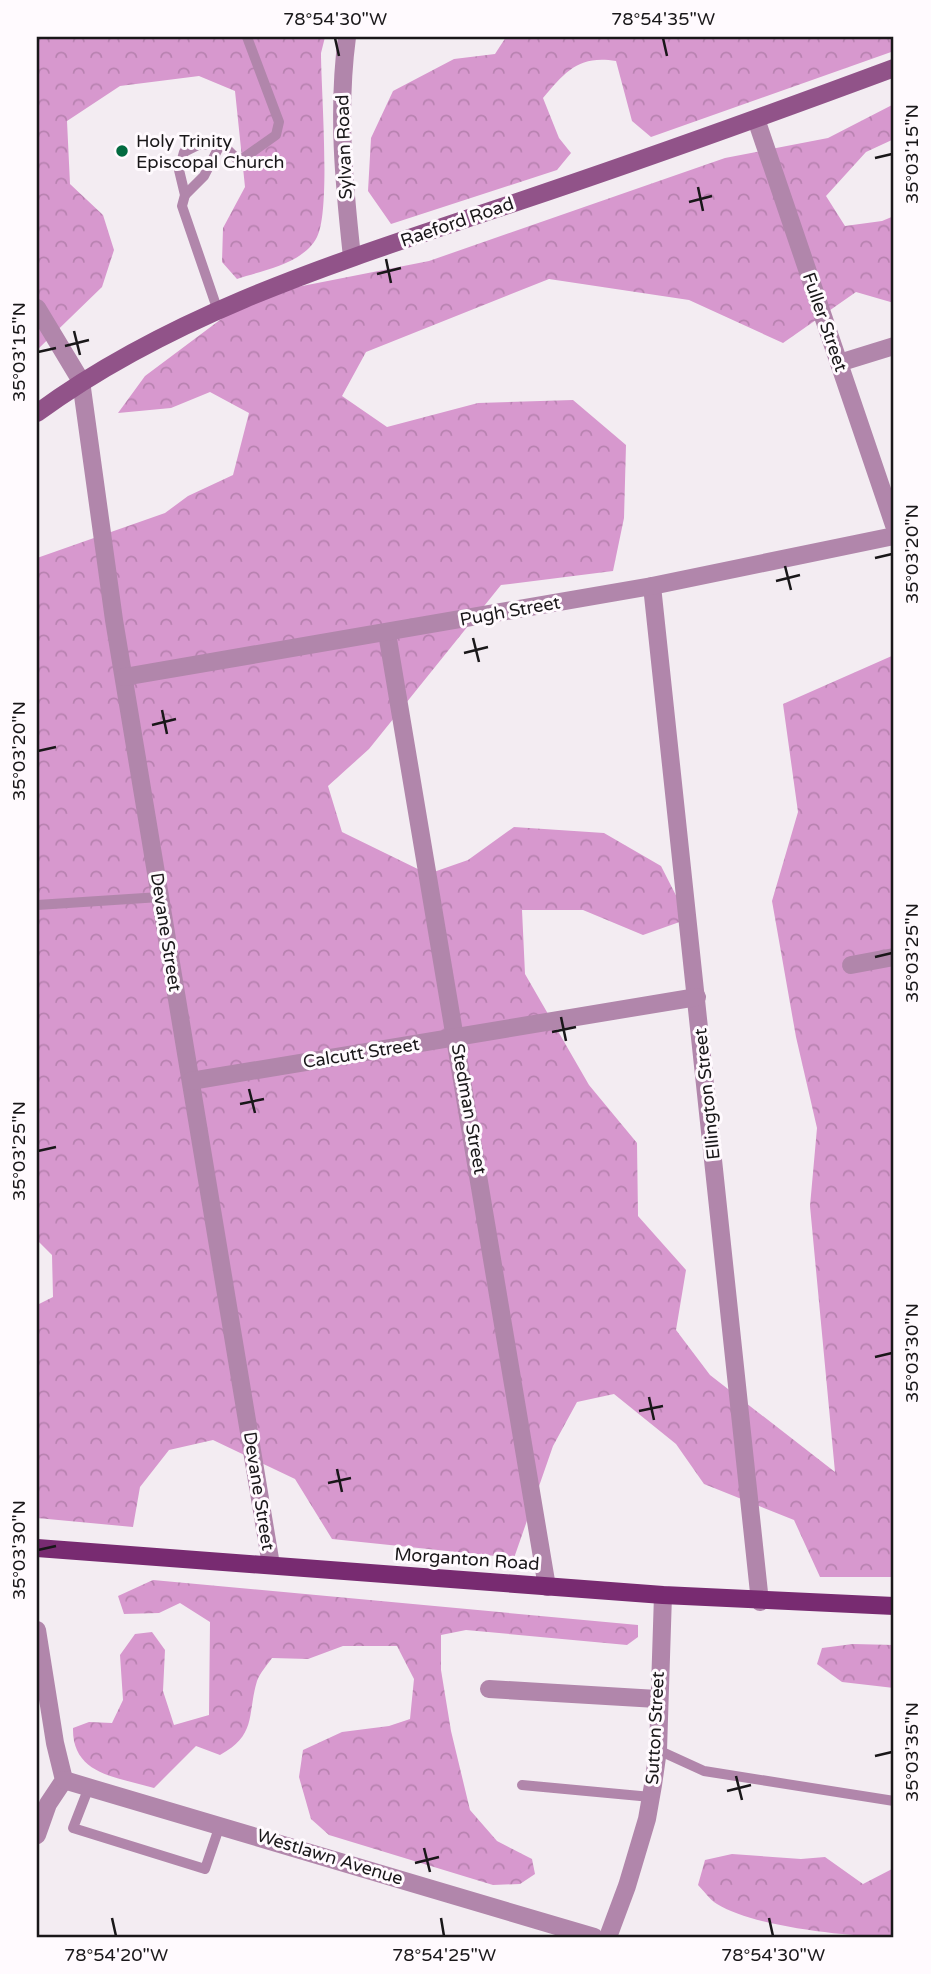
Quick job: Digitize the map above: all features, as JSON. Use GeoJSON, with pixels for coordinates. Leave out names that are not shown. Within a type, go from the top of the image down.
{"type":"FeatureCollection","features":[{"type":"Feature","properties":{"kind":"main road","name":"Raeford Road"},"geometry":{"type":"LineString","coordinates":[[37,413],[119,358],[218,311],[352,257],[756,119],[894,68]]}},
{"type":"Feature","properties":{"kind":"main road","name":"Morganton Road"},"geometry":{"type":"LineString","coordinates":[[37,1548],[760,1602],[894,1606]]}},
{"type":"Feature","properties":{"kind":"street","name":"Sylvan Road"},"geometry":{"type":"LineString","coordinates":[[347,37],[340,129],[352,257]]}},
{"type":"Feature","properties":{"kind":"street","name":"Fuller Street"},"geometry":{"type":"LineString","coordinates":[[756,119],[894,525]]}},
{"type":"Feature","properties":{"kind":"street","name":"Devane Street"},"geometry":{"type":"LineString","coordinates":[[37,308],[81,381],[124,677],[271,1565]]}},
{"type":"Feature","properties":{"kind":"street"},"geometry":{"type":"LineString","coordinates":[[839,363],[894,346]]}},
{"type":"Feature","properties":{"kind":"street","name":"Pugh Street"},"geometry":{"type":"LineString","coordinates":[[124,677],[652,586],[894,536]]}},
{"type":"Feature","properties":{"kind":"street","name":"Ellington Street"},"geometry":{"type":"LineString","coordinates":[[652,586],[760,1602]]}},
{"type":"Feature","properties":{"kind":"street","name":"Stedman Street"},"geometry":{"type":"LineString","coordinates":[[387,633],[457,1037],[547,1587]]}},
{"type":"Feature","properties":{"kind":"street"},"geometry":{"type":"LineString","coordinates":[[851,965],[894,957]]}},
{"type":"Feature","properties":{"kind":"street","name":"Calcutt Street"},"geometry":{"type":"LineString","coordinates":[[191,1082],[696,997]]}},
{"type":"Feature","properties":{"kind":"street","name":"Sutton Street"},"geometry":{"type":"LineString","coordinates":[[608,1937],[627,1886],[651,1797],[658,1750],[657,1699],[663,1595]]}},
{"type":"Feature","properties":{"kind":"street"},"geometry":{"type":"LineString","coordinates":[[37,1630],[55,1743],[64,1780],[48,1804],[37,1835]]}},
{"type":"Feature","properties":{"kind":"street"},"geometry":{"type":"LineString","coordinates":[[489,1689],[657,1699]]}},
{"type":"Feature","properties":{"kind":"street","name":"Westlawn Avenue"},"geometry":{"type":"LineString","coordinates":[[64,1780],[594,1937]]}},
{"type":"Feature","properties":{"kind":"lane"},"geometry":{"type":"LineString","coordinates":[[218,311],[183,206],[185,195],[179,170],[184,152],[198,145],[220,144],[236,158],[242,159],[276,135],[279,128],[247,37]]}},
{"type":"Feature","properties":{"kind":"lane"},"geometry":{"type":"LineString","coordinates":[[185,195],[204,176],[220,144]]}},
{"type":"Feature","properties":{"kind":"lane"},"geometry":{"type":"LineString","coordinates":[[37,905],[160,897]]}},
{"type":"Feature","properties":{"kind":"lane"},"geometry":{"type":"LineString","coordinates":[[658,1750],[704,1771],[894,1801]]}},
{"type":"Feature","properties":{"kind":"lane"},"geometry":{"type":"LineString","coordinates":[[522,1785],[651,1797]]}},
{"type":"Feature","properties":{"kind":"lane"},"geometry":{"type":"LineString","coordinates":[[89,1787],[73,1828],[205,1870],[220,1825]]}},
{"type":"Feature","properties":{"kind":"green space"},"geometry":{"type":"Polygon","coordinates":[[[37,37],[325,37],[321,53],[324,202],[317,237],[311,246],[282,265],[237,279],[222,262],[223,228],[245,187],[235,91],[199,76],[120,86],[67,121],[70,184],[103,215],[114,250],[102,287],[37,350],[37,37]]]}},
{"type":"Feature","properties":{"kind":"green space"},"geometry":{"type":"Polygon","coordinates":[[[506,37],[894,37],[894,51],[651,137],[632,121],[616,61],[592,60],[583,63],[566,73],[543,98],[559,138],[571,153],[557,170],[391,224],[368,191],[371,138],[393,91],[454,59],[495,54],[506,37]]]}},
{"type":"Feature","properties":{"kind":"green space"},"geometry":{"type":"Polygon","coordinates":[[[894,104],[894,139],[866,152],[826,196],[845,226],[882,221],[894,216],[894,303],[856,292],[783,343],[689,300],[549,279],[366,352],[342,396],[387,427],[478,403],[573,400],[626,445],[624,518],[613,571],[501,585],[369,749],[328,786],[342,832],[428,874],[468,860],[514,827],[604,833],[661,866],[688,919],[643,935],[583,910],[522,910],[525,974],[589,1085],[637,1143],[638,1216],[686,1270],[676,1330],[710,1375],[835,1472],[810,1206],[817,1128],[796,1037],[772,901],[798,812],[783,704],[894,655],[894,1577],[820,1577],[794,1520],[704,1484],[676,1444],[614,1394],[577,1402],[553,1446],[514,1558],[332,1539],[295,1479],[213,1440],[169,1450],[140,1487],[133,1527],[37,1518],[37,1305],[53,1297],[52,1255],[37,1240],[37,558],[165,513],[188,496],[233,475],[249,413],[210,392],[171,408],[118,413],[145,376],[252,296],[429,261],[725,158],[828,138],[894,104]]]}},
{"type":"Feature","properties":{"kind":"green space"},"geometry":{"type":"Polygon","coordinates":[[[153,1580],[638,1625],[638,1637],[627,1645],[466,1630],[441,1635],[441,1670],[451,1731],[470,1810],[497,1841],[532,1859],[535,1874],[520,1884],[493,1885],[329,1835],[311,1819],[299,1777],[303,1750],[342,1732],[389,1726],[410,1719],[414,1679],[397,1646],[343,1646],[308,1659],[272,1658],[257,1681],[249,1723],[240,1740],[220,1755],[196,1746],[154,1788],[112,1777],[88,1765],[75,1744],[73,1728],[89,1722],[112,1723],[123,1700],[120,1655],[135,1634],[152,1632],[165,1650],[163,1691],[174,1725],[209,1715],[210,1622],[180,1603],[159,1613],[124,1614],[118,1596],[153,1580]]]}},
{"type":"Feature","properties":{"kind":"green space"},"geometry":{"type":"Polygon","coordinates":[[[853,1644],[894,1645],[894,1688],[842,1682],[817,1664],[822,1648],[853,1644]]]}},
{"type":"Feature","properties":{"kind":"green space"},"geometry":{"type":"Polygon","coordinates":[[[732,1854],[801,1859],[825,1857],[863,1884],[894,1868],[894,1937],[829,1933],[778,1925],[733,1912],[717,1904],[698,1885],[705,1860],[732,1854]]]}},
{"type":"Feature","properties":{"kind":"place","name":"Holy Trinity Episcopal Church"},"geometry":{"type":"Point","coordinates":[122,151]}}]}
